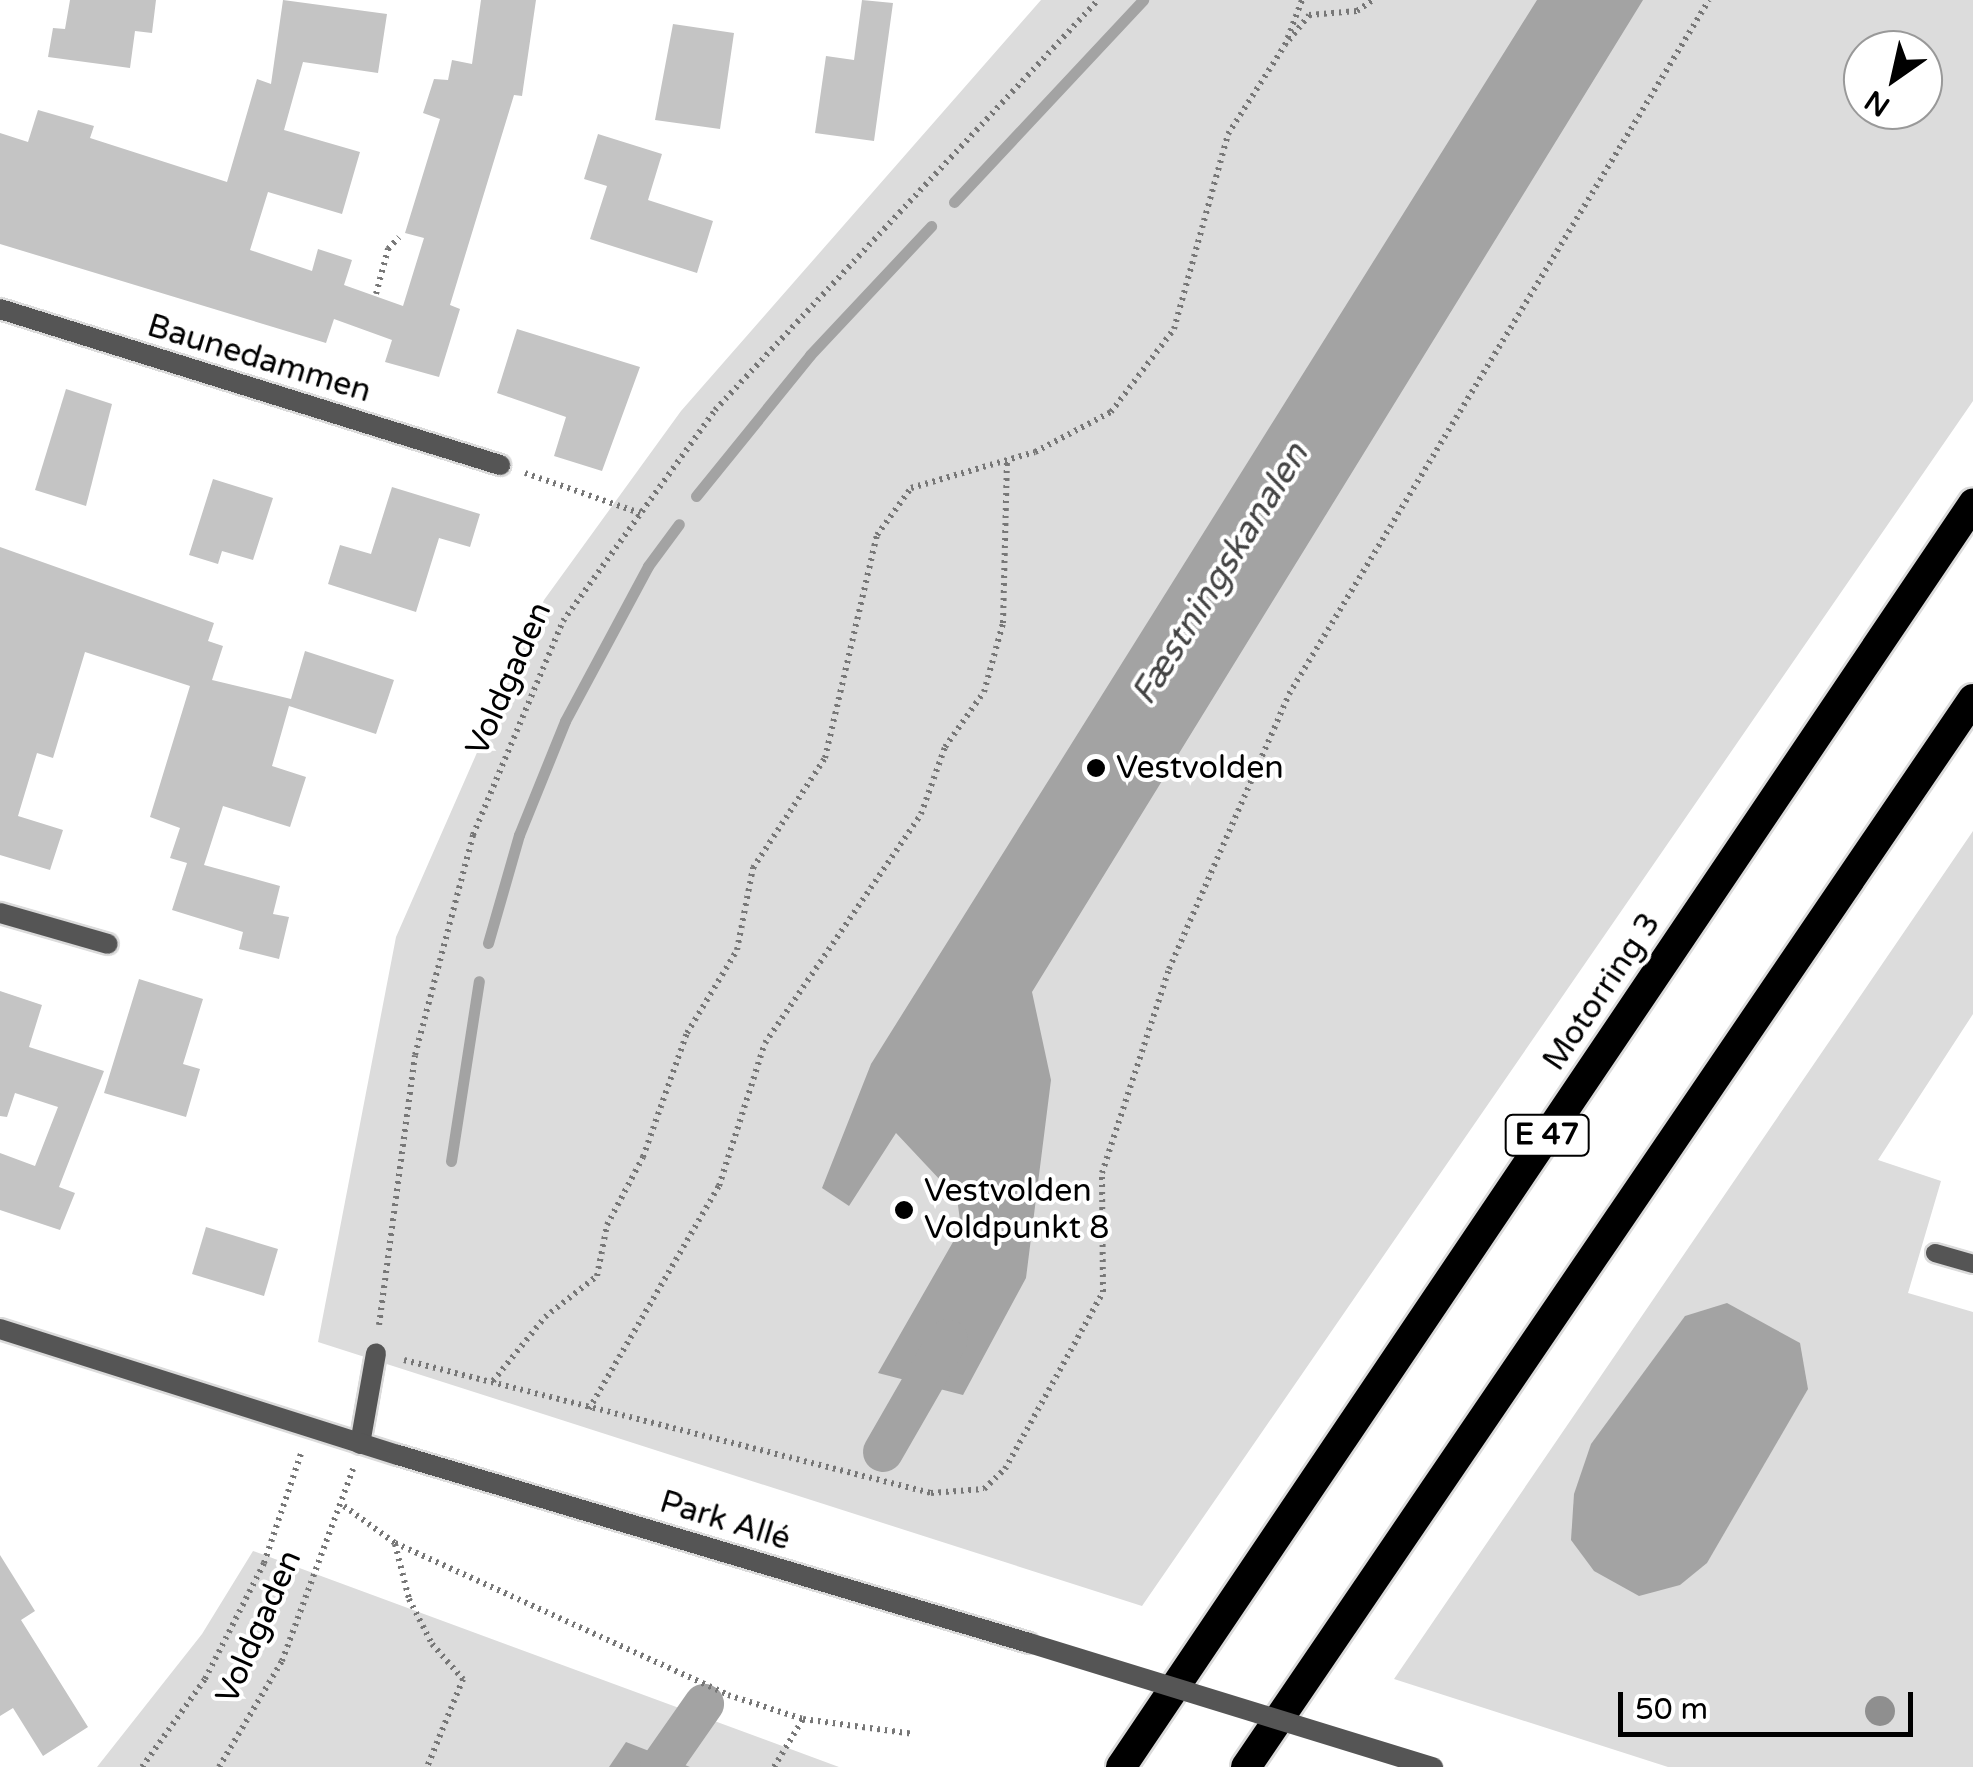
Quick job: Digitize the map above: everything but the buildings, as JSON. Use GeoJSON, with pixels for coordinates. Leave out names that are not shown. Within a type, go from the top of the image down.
{"type":"FeatureCollection","features":[{"type":"Feature","properties":{"kind":"highway","name":"Motorring 3"},"geometry":{"type":"LineString","coordinates":[[1121,1767],[1973,504]]}},
{"type":"Feature","properties":{"kind":"highway"},"geometry":{"type":"LineString","coordinates":[[1246,1767],[1973,699]]}},
{"type":"Feature","properties":{"kind":"street","name":"Baunedammen"},"geometry":{"type":"LineString","coordinates":[[0,309],[500,465]]}},
{"type":"Feature","properties":{"kind":"street"},"geometry":{"type":"LineString","coordinates":[[0,913],[108,944]]}},
{"type":"Feature","properties":{"kind":"street","name":"Park Allé"},"geometry":{"type":"LineString","coordinates":[[0,1329],[360,1444],[1433,1767]]}},
{"type":"Feature","properties":{"kind":"street"},"geometry":{"type":"LineString","coordinates":[[360,1444],[376,1353]]}},
{"type":"Feature","properties":{"kind":"lane"},"geometry":{"type":"LineString","coordinates":[[1935,1253],[1973,1264]]}},
{"type":"Feature","properties":{"kind":"path","name":"Voldgaden"},"geometry":{"type":"LineString","coordinates":[[376,1353],[415,1055],[473,835],[563,621],[715,410],[1098,0]]}},
{"type":"Feature","properties":{"kind":"path"},"geometry":{"type":"LineString","coordinates":[[1285,45],[1302,0]]}},
{"type":"Feature","properties":{"kind":"path"},"geometry":{"type":"LineString","coordinates":[[492,1381],[545,1317],[598,1276],[607,1224],[643,1156],[687,1033],[737,950],[754,868],[826,758],[877,534],[911,488],[1007,460],[1111,412],[1174,330],[1228,134],[1285,45],[1309,16],[1357,11],[1373,0]]}},
{"type":"Feature","properties":{"kind":"path"},"geometry":{"type":"LineString","coordinates":[[376,1353],[492,1381],[588,1410],[930,1492],[984,1489],[1006,1469],[1103,1292],[1102,1173],[1169,969],[1289,694],[1708,0]]}},
{"type":"Feature","properties":{"kind":"path"},"geometry":{"type":"LineString","coordinates":[[376,294],[388,249],[399,237]]}},
{"type":"Feature","properties":{"kind":"path"},"geometry":{"type":"LineString","coordinates":[[588,1410],[719,1186],[766,1042],[834,933],[921,814],[945,747],[984,692],[1003,623],[1007,460]]}},
{"type":"Feature","properties":{"kind":"path"},"geometry":{"type":"LineString","coordinates":[[500,465],[640,513]]}},
{"type":"Feature","properties":{"kind":"path"},"geometry":{"type":"LineString","coordinates":[[142,1767],[205,1678],[264,1563],[310,1428]]}},
{"type":"Feature","properties":{"kind":"path","name":"Voldgaden"},"geometry":{"type":"LineString","coordinates":[[219,1767],[282,1661],[344,1506],[395,1543]]}},
{"type":"Feature","properties":{"kind":"path"},"geometry":{"type":"LineString","coordinates":[[395,1543],[728,1695],[804,1718],[914,1734]]}},
{"type":"Feature","properties":{"kind":"path"},"geometry":{"type":"LineString","coordinates":[[395,1543],[409,1599],[432,1644],[463,1679],[427,1767]]}},
{"type":"Feature","properties":{"kind":"path"},"geometry":{"type":"LineString","coordinates":[[774,1767],[804,1718]]}},
{"type":"Feature","properties":{"kind":"shaded area","name":"Vestvolden"},"geometry":{"type":"Polygon","coordinates":[[[1041,0],[1973,0],[1973,401],[1142,1606],[318,1342],[396,937],[544,600],[681,411],[1041,0]]]}},
{"type":"Feature","properties":{"kind":"shaded area"},"geometry":{"type":"Polygon","coordinates":[[[1973,831],[1973,1014],[1878,1160],[1941,1181],[1908,1293],[1973,1312],[1973,1767],[1668,1767],[1394,1679],[1973,831]]]}},
{"type":"Feature","properties":{"kind":"shaded area"},"geometry":{"type":"Polygon","coordinates":[[[253,1551],[839,1767],[97,1767],[202,1634],[253,1551]]]}},
{"type":"Feature","properties":{"kind":"water"},"geometry":{"type":"Polygon","coordinates":[[[1537,0],[1643,0],[1032,992],[1051,1080],[1026,1278],[963,1395],[878,1373],[961,1228],[957,1198],[896,1133],[849,1206],[822,1188],[871,1064],[1537,0]]]}},
{"type":"Feature","properties":{"kind":"water"},"geometry":{"type":"Polygon","coordinates":[[[1727,1303],[1800,1343],[1808,1389],[1707,1563],[1680,1585],[1639,1596],[1594,1571],[1571,1540],[1574,1494],[1591,1444],[1685,1316],[1727,1303]]]}},
{"type":"Feature","properties":{"kind":"water"},"geometry":{"type":"Polygon","coordinates":[[[626,1742],[690,1767],[609,1767],[626,1742]]]}},
{"type":"Feature","properties":{"kind":"waterway"},"geometry":{"type":"LineString","coordinates":[[954,202],[1143,0]]}},
{"type":"Feature","properties":{"kind":"waterway"},"geometry":{"type":"LineString","coordinates":[[696,496],[810,355],[931,226]]}},
{"type":"Feature","properties":{"kind":"waterway"},"geometry":{"type":"LineString","coordinates":[[488,943],[519,835],[565,721],[648,566],[679,524]]}},
{"type":"Feature","properties":{"kind":"waterway"},"geometry":{"type":"LineString","coordinates":[[451,1161],[479,981]]}},
{"type":"Feature","properties":{"kind":"waterway","name":"Fæstningskanalen"},"geometry":{"type":"LineString","coordinates":[[883,1452],[948,1339]]}},
{"type":"Feature","properties":{"kind":"waterway","name":"Fæstningskanalen"},"geometry":{"type":"LineString","coordinates":[[660,1767],[704,1704]]}},
{"type":"Feature","properties":{"kind":"place","name":"Vestvolden"},"geometry":{"type":"Point","coordinates":[1096,768]}},
{"type":"Feature","properties":{"kind":"place","name":"Vestvolden Voldpunkt 8"},"geometry":{"type":"Point","coordinates":[904,1210]}}]}
